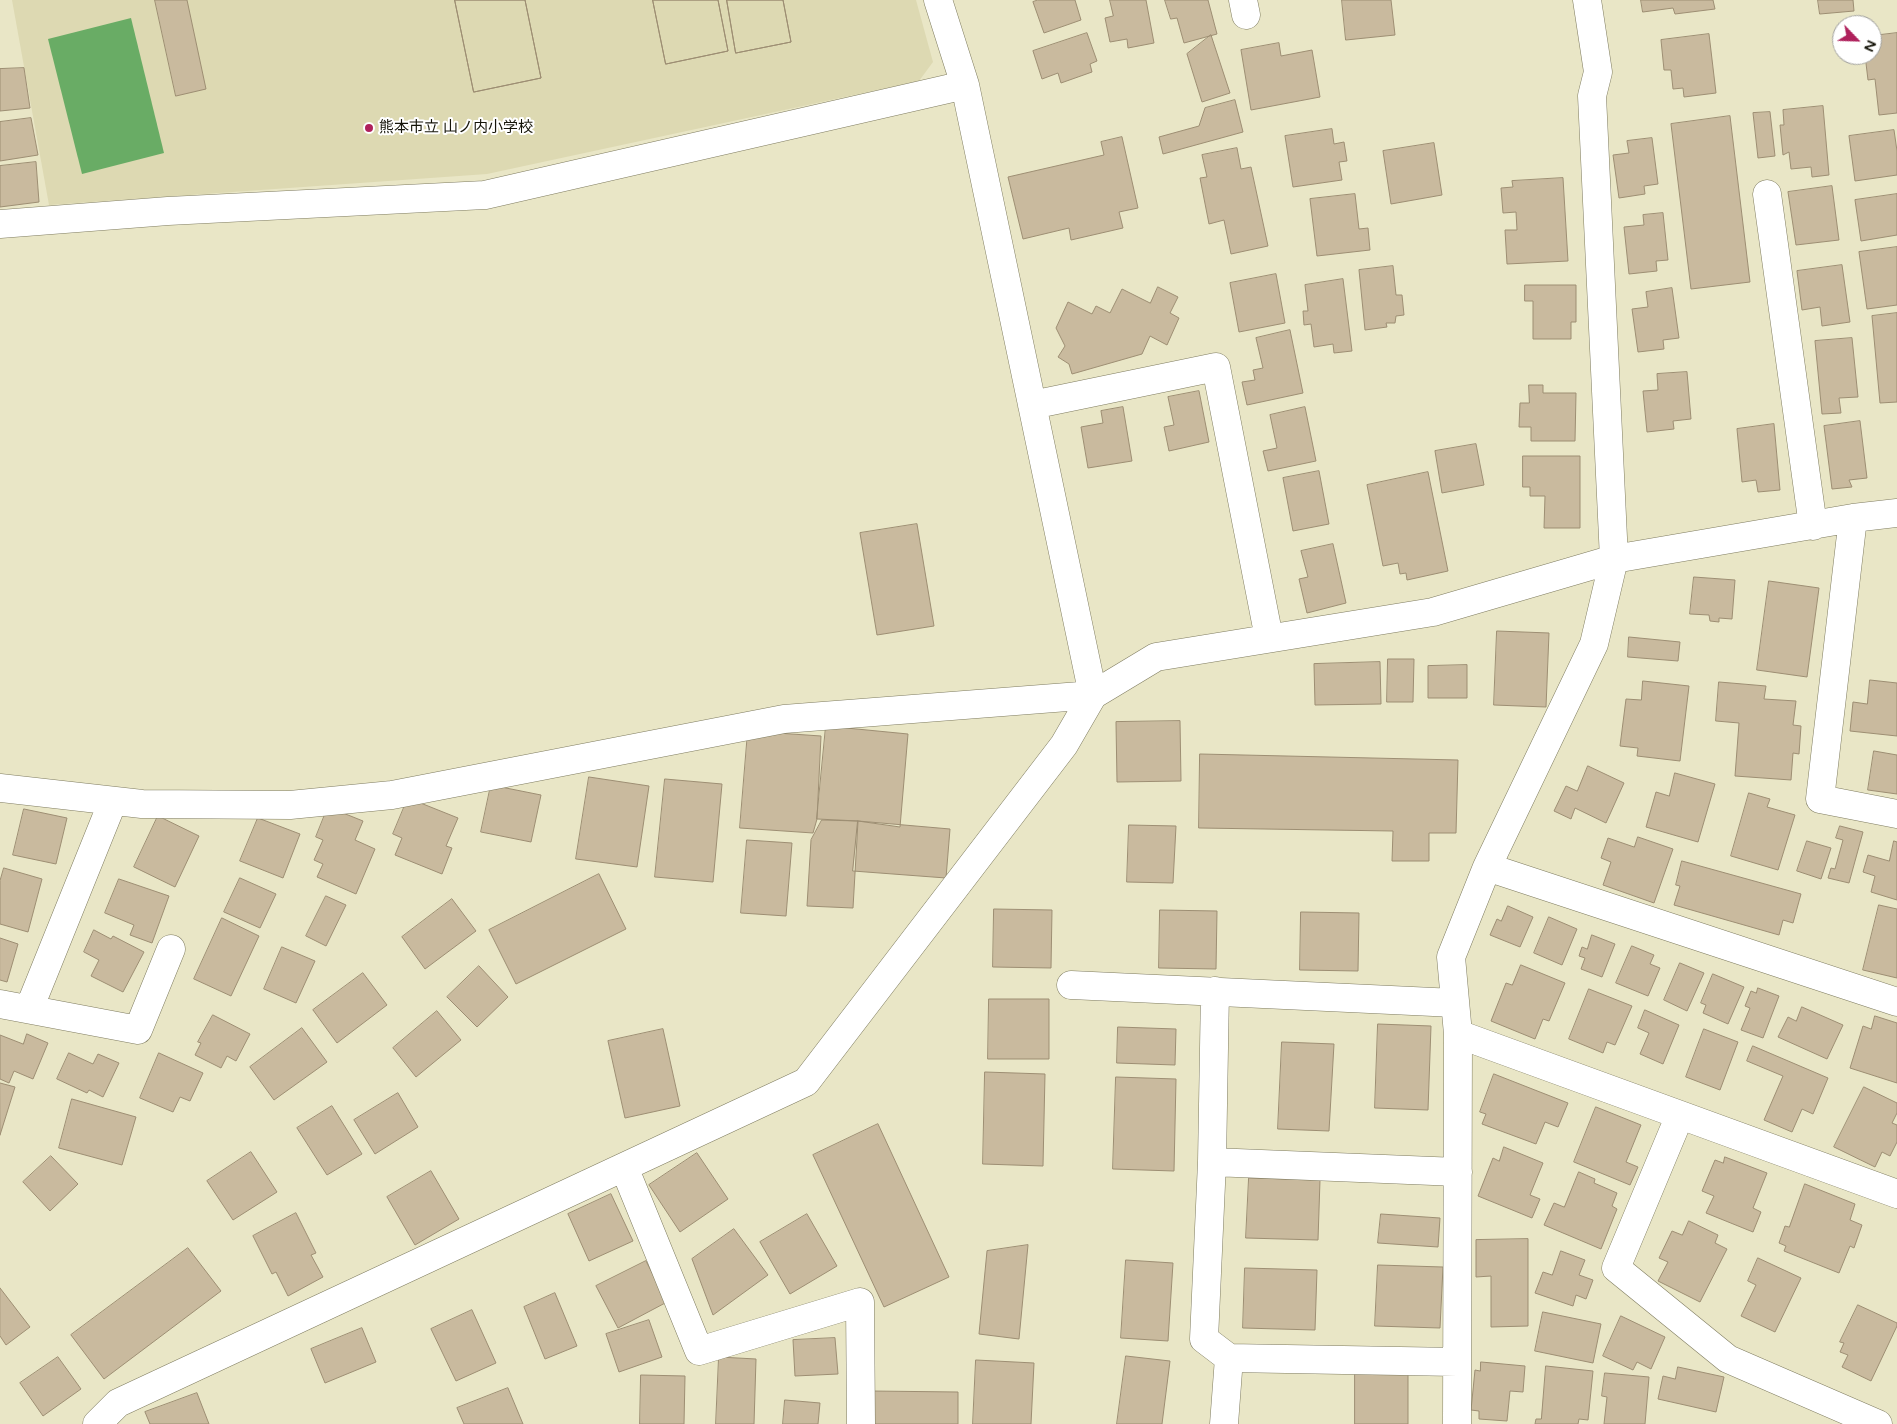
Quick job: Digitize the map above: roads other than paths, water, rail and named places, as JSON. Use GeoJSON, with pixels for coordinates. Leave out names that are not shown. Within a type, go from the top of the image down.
{"type":"FeatureCollection","features":[{"type":"Feature","properties":{"kind":"street"},"geometry":{"type":"LineString","coordinates":[[96,1424],[118,1403],[806,1082],[1064,745],[1093,695],[964,85],[938,0]]}},
{"type":"Feature","properties":{"kind":"street"},"geometry":{"type":"LineString","coordinates":[[1457,1424],[1458,1034],[1451,957],[1487,867],[1594,644],[1614,559],[1592,96],[1598,72],[1587,0]]}},
{"type":"Feature","properties":{"kind":"street"},"geometry":{"type":"LineString","coordinates":[[0,224],[168,211],[486,195],[964,85]]}},
{"type":"Feature","properties":{"kind":"street"},"geometry":{"type":"LineString","coordinates":[[1767,194],[1813,526]]}},
{"type":"Feature","properties":{"kind":"street"},"geometry":{"type":"LineString","coordinates":[[1032,406],[1216,367],[1268,638]]}},
{"type":"Feature","properties":{"kind":"street"},"geometry":{"type":"LineString","coordinates":[[0,788],[142,804],[290,805],[392,795],[784,718],[1093,695],[1156,657],[1433,612],[1614,559],[1897,512]]}},
{"type":"Feature","properties":{"kind":"street"},"geometry":{"type":"LineString","coordinates":[[1853,518],[1820,799],[1897,814]]}},
{"type":"Feature","properties":{"kind":"street"},"geometry":{"type":"LineString","coordinates":[[29,1010],[113,801]]}},
{"type":"Feature","properties":{"kind":"street"},"geometry":{"type":"LineString","coordinates":[[1487,867],[1897,1002]]}},
{"type":"Feature","properties":{"kind":"street"},"geometry":{"type":"LineString","coordinates":[[0,1004],[138,1030],[170,949]]}},
{"type":"Feature","properties":{"kind":"street"},"geometry":{"type":"LineString","coordinates":[[1070,985],[1455,1002]]}},
{"type":"Feature","properties":{"kind":"street"},"geometry":{"type":"LineString","coordinates":[[1215,991],[1212,1162],[1204,1339],[1228,1358],[1457,1362]]}},
{"type":"Feature","properties":{"kind":"street"},"geometry":{"type":"LineString","coordinates":[[1458,1034],[1897,1194]]}},
{"type":"Feature","properties":{"kind":"street"},"geometry":{"type":"LineString","coordinates":[[1680,1115],[1616,1268],[1728,1359],[1878,1424]]}},
{"type":"Feature","properties":{"kind":"street"},"geometry":{"type":"LineString","coordinates":[[1212,1162],[1458,1172]]}},
{"type":"Feature","properties":{"kind":"street"},"geometry":{"type":"LineString","coordinates":[[624,1167],[699,1351],[860,1302],[862,1424]]}},
{"type":"Feature","properties":{"kind":"street"},"geometry":{"type":"LineString","coordinates":[[1224,1424],[1228,1358]]}},
{"type":"Feature","properties":{"kind":"place","name":"熊本市立 山ノ内小学校"},"geometry":{"type":"Point","coordinates":[369,128]}}]}
